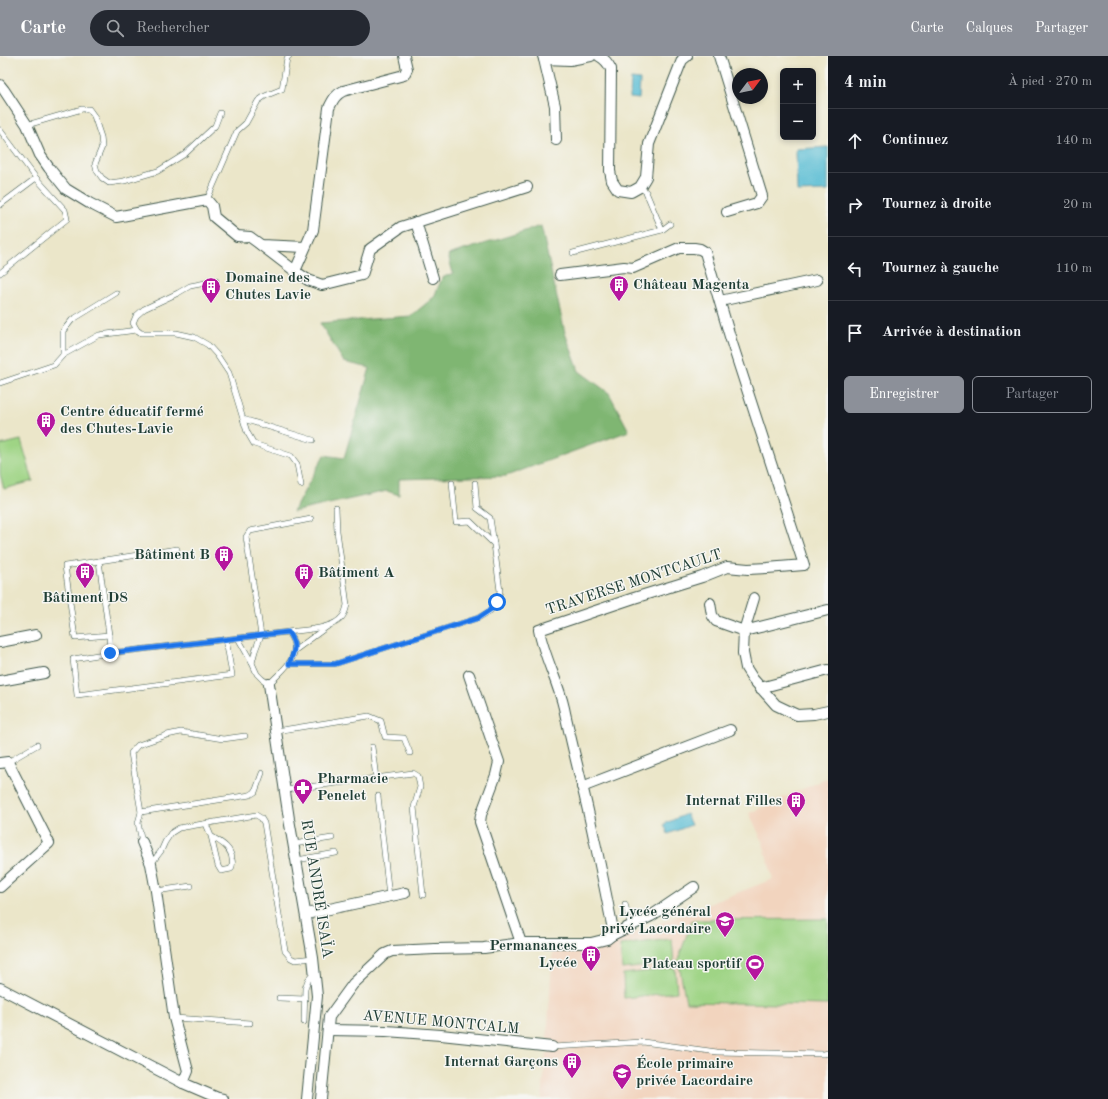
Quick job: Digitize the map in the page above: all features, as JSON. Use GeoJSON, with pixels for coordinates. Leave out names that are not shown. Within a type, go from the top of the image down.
{"type":"FeatureCollection","features":[{"type":"Feature","properties":{"kind":"street"},"geometry":{"type":"LineString","coordinates":[[295,271],[313,230],[329,108],[332,102],[336,95],[343,91],[404,75],[407,69],[404,56]]}},
{"type":"Feature","properties":{"kind":"street"},"geometry":{"type":"LineString","coordinates":[[556,140],[555,106],[544,57],[570,60],[591,56]]}},
{"type":"Feature","properties":{"kind":"street"},"geometry":{"type":"LineString","coordinates":[[599,56],[604,58],[611,69],[610,171],[612,181],[618,190],[631,192],[640,187],[646,177],[649,144],[682,60],[687,56]]}},
{"type":"Feature","properties":{"kind":"street"},"geometry":{"type":"LineString","coordinates":[[719,56],[762,196],[757,203],[727,212]]}},
{"type":"Feature","properties":{"kind":"street"},"geometry":{"type":"LineString","coordinates":[[0,85],[27,125],[40,155],[66,189],[116,217],[210,203],[214,217],[237,236],[250,237],[308,280],[322,285],[362,275],[370,249],[401,227],[527,187]]}},
{"type":"Feature","properties":{"kind":"street"},"geometry":{"type":"LineString","coordinates":[[416,222],[433,278]]}},
{"type":"Feature","properties":{"kind":"street"},"geometry":{"type":"LineString","coordinates":[[261,245],[304,248]]}},
{"type":"Feature","properties":{"kind":"street","name":"TRAVERSE MONTCAULT"},"geometry":{"type":"LineString","coordinates":[[560,275],[624,267],[633,268],[680,248],[694,248],[705,252],[731,340],[804,565],[748,569],[728,567],[702,577],[539,630],[541,641],[555,677],[564,707],[573,744],[610,915],[613,930],[612,935]]}},
{"type":"Feature","properties":{"kind":"street"},"geometry":{"type":"LineString","coordinates":[[720,301],[817,280]]}},
{"type":"Feature","properties":{"kind":"street"},"geometry":{"type":"LineString","coordinates":[[754,598],[744,631],[743,653],[746,668],[753,679],[776,705],[797,715],[828,711]]}},
{"type":"Feature","properties":{"kind":"street"},"geometry":{"type":"LineString","coordinates":[[710,603],[712,615],[716,621],[744,631],[828,610]]}},
{"type":"Feature","properties":{"kind":"street"},"geometry":{"type":"LineString","coordinates":[[0,642],[36,635]]}},
{"type":"Feature","properties":{"kind":"street"},"geometry":{"type":"LineString","coordinates":[[760,688],[828,670]]}},
{"type":"Feature","properties":{"kind":"street"},"geometry":{"type":"LineString","coordinates":[[0,681],[44,673]]}},
{"type":"Feature","properties":{"kind":"street"},"geometry":{"type":"LineString","coordinates":[[469,675],[499,762],[480,822],[522,943]]}},
{"type":"Feature","properties":{"kind":"street","name":"RUE ANDRÉ ISAÏA"},"geometry":{"type":"LineString","coordinates":[[269,684],[296,860],[313,958],[317,996],[307,1099]]}},
{"type":"Feature","properties":{"kind":"street"},"geometry":{"type":"LineString","coordinates":[[582,786],[730,730]]}},
{"type":"Feature","properties":{"kind":"street"},"geometry":{"type":"LineString","coordinates":[[0,888],[49,843],[4,763]]}},
{"type":"Feature","properties":{"kind":"street"},"geometry":{"type":"LineString","coordinates":[[142,842],[151,864],[174,1018],[188,1071],[183,1083]]}},
{"type":"Feature","properties":{"kind":"street"},"geometry":{"type":"LineString","coordinates":[[322,1099],[329,1017],[353,984],[385,954],[392,951],[484,948],[522,943],[591,943],[608,939],[612,935],[651,916],[694,887]]}},
{"type":"Feature","properties":{"kind":"street"},"geometry":{"type":"LineString","coordinates":[[306,914],[405,893]]}},
{"type":"Feature","properties":{"kind":"street"},"geometry":{"type":"LineString","coordinates":[[0,988],[183,1083],[223,1099]]}},
{"type":"Feature","properties":{"kind":"street","name":"AVENUE MONTCALM"},"geometry":{"type":"LineString","coordinates":[[328,1030],[394,1031],[552,1047]]}},
{"type":"Feature","properties":{"kind":"lane"},"geometry":{"type":"LineString","coordinates":[[210,203],[237,131],[246,123],[258,101],[265,96],[282,89],[286,58],[289,56]]}},
{"type":"Feature","properties":{"kind":"lane"},"geometry":{"type":"LineString","coordinates":[[27,125],[82,109],[89,109],[94,116],[101,137],[102,147],[95,164],[97,171],[102,178],[109,183],[124,181],[158,171],[185,154],[215,126],[220,113]]}},
{"type":"Feature","properties":{"kind":"lane"},"geometry":{"type":"LineString","coordinates":[[0,130],[36,178],[65,210],[67,219],[0,273]]}},
{"type":"Feature","properties":{"kind":"lane"},"geometry":{"type":"LineString","coordinates":[[0,205],[36,178]]}},
{"type":"Feature","properties":{"kind":"lane"},"geometry":{"type":"LineString","coordinates":[[640,187],[646,192],[662,230]]}},
{"type":"Feature","properties":{"kind":"lane"},"geometry":{"type":"LineString","coordinates":[[573,253],[662,230],[670,224]]}},
{"type":"Feature","properties":{"kind":"lane"},"geometry":{"type":"LineString","coordinates":[[136,330],[133,323],[136,316],[144,309],[190,286],[216,281]]}},
{"type":"Feature","properties":{"kind":"lane"},"geometry":{"type":"LineString","coordinates":[[63,355],[63,331],[72,320],[116,293]]}},
{"type":"Feature","properties":{"kind":"lane"},"geometry":{"type":"LineString","coordinates":[[0,383],[54,364],[63,355],[98,335],[136,330],[141,332],[176,333],[194,337],[208,345],[229,373],[247,432],[254,444],[291,456],[297,464],[301,485]]}},
{"type":"Feature","properties":{"kind":"lane"},"geometry":{"type":"LineString","coordinates":[[243,419],[313,440]]}},
{"type":"Feature","properties":{"kind":"lane"},"geometry":{"type":"LineString","coordinates":[[289,664],[335,664],[478,618],[490,610],[497,602],[500,591],[490,518],[477,508],[475,482]]}},
{"type":"Feature","properties":{"kind":"lane"},"geometry":{"type":"LineString","coordinates":[[452,484],[456,522],[470,521],[494,544]]}},
{"type":"Feature","properties":{"kind":"lane"},"geometry":{"type":"LineString","coordinates":[[294,651],[337,622],[343,616],[347,605],[337,531],[336,508]]}},
{"type":"Feature","properties":{"kind":"lane"},"geometry":{"type":"LineString","coordinates":[[252,663],[254,652],[261,635],[246,537],[250,531],[311,519]]}},
{"type":"Feature","properties":{"kind":"lane"},"geometry":{"type":"LineString","coordinates":[[109,635],[75,638],[65,566],[177,549]]}},
{"type":"Feature","properties":{"kind":"lane"},"geometry":{"type":"LineString","coordinates":[[99,561],[110,653]]}},
{"type":"Feature","properties":{"kind":"lane"},"geometry":{"type":"LineString","coordinates":[[226,639],[232,675],[77,695],[73,659],[110,653],[329,626]]}},
{"type":"Feature","properties":{"kind":"lane"},"geometry":{"type":"LineString","coordinates":[[238,638],[252,663],[256,674],[269,684],[289,664],[294,651],[293,639],[288,632]]}},
{"type":"Feature","properties":{"kind":"lane"},"geometry":{"type":"LineString","coordinates":[[276,731],[370,716],[381,721],[385,737],[404,738],[410,753]]}},
{"type":"Feature","properties":{"kind":"lane"},"geometry":{"type":"LineString","coordinates":[[142,842],[138,823],[141,812],[131,753],[138,745],[181,732],[222,739],[245,736]]}},
{"type":"Feature","properties":{"kind":"lane"},"geometry":{"type":"LineString","coordinates":[[4,763],[37,745]]}},
{"type":"Feature","properties":{"kind":"lane"},"geometry":{"type":"LineString","coordinates":[[372,747],[376,778]]}},
{"type":"Feature","properties":{"kind":"lane"},"geometry":{"type":"LineString","coordinates":[[141,812],[250,795],[255,792],[262,773]]}},
{"type":"Feature","properties":{"kind":"lane"},"geometry":{"type":"LineString","coordinates":[[285,790],[413,773],[418,776],[420,787],[414,807],[423,896]]}},
{"type":"Feature","properties":{"kind":"lane"},"geometry":{"type":"LineString","coordinates":[[378,796],[389,896]]}},
{"type":"Feature","properties":{"kind":"lane"},"geometry":{"type":"LineString","coordinates":[[151,864],[161,850],[164,842],[171,833],[179,828],[256,815],[261,818],[264,823],[285,951],[295,960],[313,958]]}},
{"type":"Feature","properties":{"kind":"lane"},"geometry":{"type":"LineString","coordinates":[[206,824],[211,836],[218,866],[221,871],[231,869],[233,866],[232,854],[226,847],[211,836]]}},
{"type":"Feature","properties":{"kind":"lane"},"geometry":{"type":"LineString","coordinates":[[294,844],[332,838]]}},
{"type":"Feature","properties":{"kind":"lane"},"geometry":{"type":"LineString","coordinates":[[296,860],[336,853]]}},
{"type":"Feature","properties":{"kind":"lane"},"geometry":{"type":"LineString","coordinates":[[156,891],[191,886]]}},
{"type":"Feature","properties":{"kind":"lane"},"geometry":{"type":"LineString","coordinates":[[625,904],[631,926]]}},
{"type":"Feature","properties":{"kind":"lane"},"geometry":{"type":"LineString","coordinates":[[304,1022],[305,988],[308,980],[314,972]]}},
{"type":"Feature","properties":{"kind":"lane"},"geometry":{"type":"LineString","coordinates":[[279,998],[305,1000]]}},
{"type":"Feature","properties":{"kind":"lane"},"geometry":{"type":"LineString","coordinates":[[174,1018],[250,1023]]}},
{"type":"Feature","properties":{"kind":"lane"},"geometry":{"type":"LineString","coordinates":[[552,1047],[643,1042],[717,1052],[828,1053]]}},
{"type":"Feature","properties":{"kind":"shaded area","name":"Lycée général privé Lacordaire"},"geometry":{"type":"Polygon","coordinates":[[[828,778],[828,1099],[542,1099],[546,1053],[550,1053],[552,1049],[551,1041],[547,1039],[553,947],[593,947],[619,939],[773,879],[762,840],[749,813],[828,778]]]}},
{"type":"Feature","properties":{"kind":"green space"},"geometry":{"type":"Polygon","coordinates":[[[541,226],[565,333],[579,371],[609,393],[629,431],[506,476],[399,479],[399,495],[387,491],[293,512],[324,455],[344,458],[370,368],[344,362],[320,323],[411,316],[434,297],[442,278],[453,273],[448,255],[541,226]]]}},
{"type":"Feature","properties":{"kind":"green space"},"geometry":{"type":"Polygon","coordinates":[[[21,440],[33,481],[4,489],[0,474],[0,445],[21,440]]]}},
{"type":"Feature","properties":{"kind":"green space","name":"Plateau sportif"},"geometry":{"type":"Polygon","coordinates":[[[828,919],[828,1005],[686,1002],[678,960],[692,920],[828,919]]]}},
{"type":"Feature","properties":{"kind":"green space"},"geometry":{"type":"Polygon","coordinates":[[[672,939],[674,963],[622,969],[620,945],[672,939]]]}},
{"type":"Feature","properties":{"kind":"green space"},"geometry":{"type":"Polygon","coordinates":[[[675,968],[677,992],[624,998],[623,974],[675,968]]]}},
{"type":"Feature","properties":{"kind":"water"},"geometry":{"type":"Polygon","coordinates":[[[631,79],[640,80],[639,99],[630,98],[631,79]]]}},
{"type":"Feature","properties":{"kind":"water"},"geometry":{"type":"Polygon","coordinates":[[[828,147],[828,191],[797,192],[796,149],[828,147]]]}},
{"type":"Feature","properties":{"kind":"water"},"geometry":{"type":"Polygon","coordinates":[[[686,814],[691,825],[668,834],[664,824],[686,814]]]}},
{"type":"Feature","properties":{"kind":"place","name":"Château Magenta"},"geometry":{"type":"Point","coordinates":[619,302]}},
{"type":"Feature","properties":{"kind":"place","name":"Domaine des Chutes Lavie"},"geometry":{"type":"Point","coordinates":[211,304]}},
{"type":"Feature","properties":{"kind":"place","name":"Centre éducatif fermé des Chutes-Lavie"},"geometry":{"type":"Point","coordinates":[46,438]}},
{"type":"Feature","properties":{"kind":"place","name":"Bâtiment B"},"geometry":{"type":"Point","coordinates":[224,572]}},
{"type":"Feature","properties":{"kind":"place","name":"Bâtiment D8"},"geometry":{"type":"Point","coordinates":[85,589]}},
{"type":"Feature","properties":{"kind":"place","name":"Bâtiment A"},"geometry":{"type":"Point","coordinates":[304,590]}},
{"type":"Feature","properties":{"kind":"place","name":"Pharmacie Penelet"},"geometry":{"type":"Point","coordinates":[303,805]}},
{"type":"Feature","properties":{"kind":"place","name":"Internat Filles"},"geometry":{"type":"Point","coordinates":[796,818]}},
{"type":"Feature","properties":{"kind":"place","name":"Lycée général privé Lacordaire"},"geometry":{"type":"Point","coordinates":[725,938]}},
{"type":"Feature","properties":{"kind":"place","name":"Permanances Lycée"},"geometry":{"type":"Point","coordinates":[591,972]}},
{"type":"Feature","properties":{"kind":"place","name":"Plateau sportif"},"geometry":{"type":"Point","coordinates":[755,981]}},
{"type":"Feature","properties":{"kind":"place","name":"Internat Garçons"},"geometry":{"type":"Point","coordinates":[572,1079]}},
{"type":"Feature","properties":{"kind":"place","name":"École primaire privée Lacordaire"},"geometry":{"type":"Point","coordinates":[622,1090]}},
{"type":"Feature","properties":{"kind":"route"},"geometry":{"type":"LineString","coordinates":[[110,653],[288,632],[293,639],[294,651],[289,664],[335,664],[478,618],[490,610],[497,602]]}}]}
